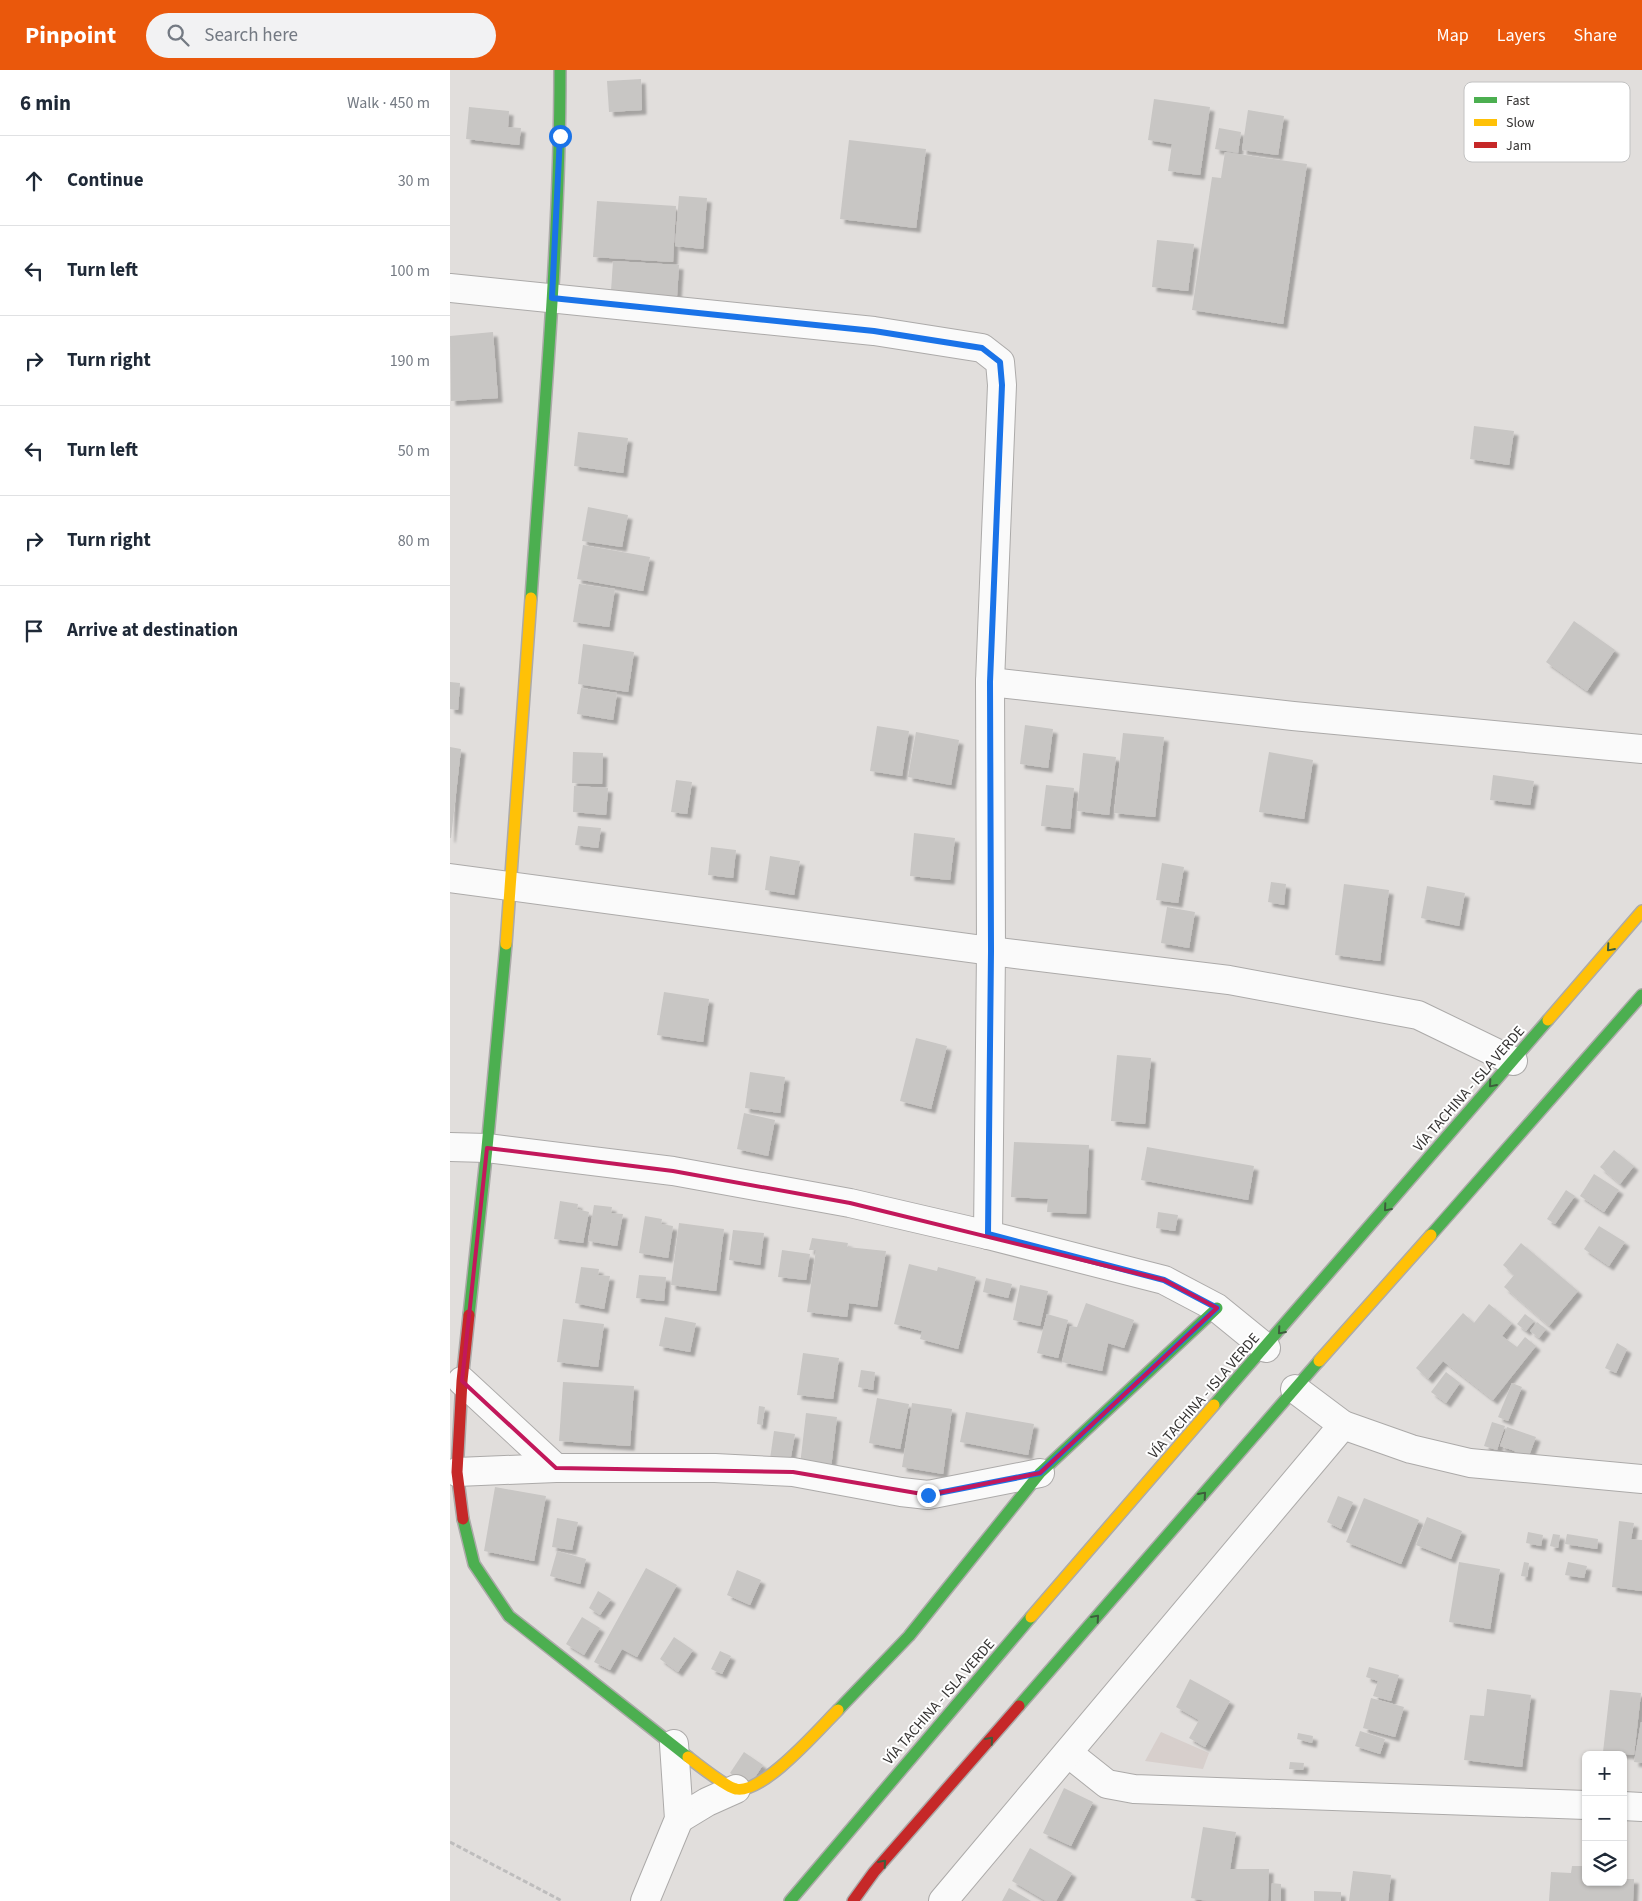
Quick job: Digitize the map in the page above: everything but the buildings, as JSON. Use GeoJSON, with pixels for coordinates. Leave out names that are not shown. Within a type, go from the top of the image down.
{"type":"FeatureCollection","features":[{"type":"Feature","properties":{"kind":"street"},"geometry":{"type":"LineString","coordinates":[[560,70],[560,136],[552,298],[511,886],[487,1148],[462,1381],[457,1472],[461,1511],[474,1564],[509,1616],[674,1744],[701,1768],[736,1789]]}},
{"type":"Feature","properties":{"kind":"street"},"geometry":{"type":"LineString","coordinates":[[450,288],[874,331],[982,348],[1000,362],[1002,385],[990,682],[991,951],[988,1234]]}},
{"type":"Feature","properties":{"kind":"street"},"geometry":{"type":"LineString","coordinates":[[990,682],[1293,716],[1642,749]]}},
{"type":"Feature","properties":{"kind":"street"},"geometry":{"type":"LineString","coordinates":[[450,878],[991,951],[1229,980],[1418,1015],[1513,1061]]}},
{"type":"Feature","properties":{"kind":"street","name":"VÍA TACHINA - ISLA VERDE"},"geometry":{"type":"LineString","coordinates":[[790,1901],[976,1682],[1642,911]]}},
{"type":"Feature","properties":{"kind":"street"},"geometry":{"type":"LineString","coordinates":[[853,1901],[874,1872],[1642,995]]}},
{"type":"Feature","properties":{"kind":"street"},"geometry":{"type":"LineString","coordinates":[[450,1147],[487,1148],[673,1171],[850,1203],[988,1234],[1164,1280],[1217,1308],[1266,1348]]}},
{"type":"Feature","properties":{"kind":"street"},"geometry":{"type":"LineString","coordinates":[[679,1819],[707,1802],[736,1789],[749,1788],[788,1762],[909,1636],[1040,1473],[1217,1308]]}},
{"type":"Feature","properties":{"kind":"street"},"geometry":{"type":"LineString","coordinates":[[462,1381],[556,1468]]}},
{"type":"Feature","properties":{"kind":"street"},"geometry":{"type":"LineString","coordinates":[[1295,1389],[1343,1425],[1411,1449],[1470,1463],[1642,1479]]}},
{"type":"Feature","properties":{"kind":"street"},"geometry":{"type":"LineString","coordinates":[[943,1901],[1343,1425]]}},
{"type":"Feature","properties":{"kind":"street"},"geometry":{"type":"LineString","coordinates":[[457,1472],[556,1468],[715,1468],[793,1472],[901,1492],[928,1495],[1040,1473]]}},
{"type":"Feature","properties":{"kind":"street"},"geometry":{"type":"LineString","coordinates":[[645,1901],[679,1819],[674,1744]]}},
{"type":"Feature","properties":{"kind":"street"},"geometry":{"type":"LineString","coordinates":[[1068,1753],[1107,1784],[1134,1789],[1582,1805]]}},
{"type":"Feature","properties":{"kind":"street"},"geometry":{"type":"LineString","coordinates":[[1627,1806],[1642,1807]]}},
{"type":"Feature","properties":{"kind":"path"},"geometry":{"type":"LineString","coordinates":[[450,1842],[562,1901]]}},
{"type":"Feature","properties":{"kind":"highlighted area"},"geometry":{"type":"Polygon","coordinates":[[[487,1148],[673,1171],[850,1203],[1164,1280],[1217,1308],[1040,1473],[928,1495],[793,1472],[556,1468],[462,1381],[487,1148]]]}},
{"type":"Feature","properties":{"kind":"shaded area"},"geometry":{"type":"Polygon","coordinates":[[[1161,1732],[1209,1753],[1203,1769],[1145,1761],[1161,1732]]]}},
{"type":"Feature","properties":{"kind":"traffic: fast"},"geometry":{"type":"LineString","coordinates":[[531,598],[554,268],[560,70]]}},
{"type":"Feature","properties":{"kind":"traffic: fast"},"geometry":{"type":"LineString","coordinates":[[469,1315],[506,944]]}},
{"type":"Feature","properties":{"kind":"traffic: fast"},"geometry":{"type":"LineString","coordinates":[[1431,1235],[1642,995]]}},
{"type":"Feature","properties":{"kind":"traffic: fast"},"geometry":{"type":"LineString","coordinates":[[1214,1405],[1548,1020]]}},
{"type":"Feature","properties":{"kind":"traffic: fast"},"geometry":{"type":"LineString","coordinates":[[838,1710],[909,1636],[1040,1473],[1217,1308]]}},
{"type":"Feature","properties":{"kind":"traffic: fast"},"geometry":{"type":"LineString","coordinates":[[1019,1706],[1319,1361]]}},
{"type":"Feature","properties":{"kind":"traffic: fast"},"geometry":{"type":"LineString","coordinates":[[463,1519],[474,1564],[509,1616],[688,1757]]}},
{"type":"Feature","properties":{"kind":"traffic: fast"},"geometry":{"type":"LineString","coordinates":[[790,1901],[1031,1617]]}},
{"type":"Feature","properties":{"kind":"traffic: slow"},"geometry":{"type":"LineString","coordinates":[[506,944],[531,598]]}},
{"type":"Feature","properties":{"kind":"traffic: slow"},"geometry":{"type":"LineString","coordinates":[[1548,1020],[1642,911]]}},
{"type":"Feature","properties":{"kind":"traffic: slow"},"geometry":{"type":"LineString","coordinates":[[1319,1361],[1431,1235]]}},
{"type":"Feature","properties":{"kind":"traffic: slow"},"geometry":{"type":"LineString","coordinates":[[1031,1617],[1214,1405]]}},
{"type":"Feature","properties":{"kind":"traffic: slow"},"geometry":{"type":"LineString","coordinates":[[688,1757],[731,1787],[736,1789],[747,1788],[760,1782],[775,1771],[838,1710]]}},
{"type":"Feature","properties":{"kind":"traffic: jam"},"geometry":{"type":"LineString","coordinates":[[463,1519],[457,1472],[462,1381],[469,1315]]}},
{"type":"Feature","properties":{"kind":"traffic: jam"},"geometry":{"type":"LineString","coordinates":[[853,1901],[874,1872],[1019,1706]]}},
{"type":"Feature","properties":{"kind":"route"},"geometry":{"type":"LineString","coordinates":[[560,136],[552,298],[874,331],[982,348],[1000,362],[1002,385],[990,682],[991,951],[988,1234],[1164,1280],[1217,1308],[1040,1473],[928,1495]]}}]}
